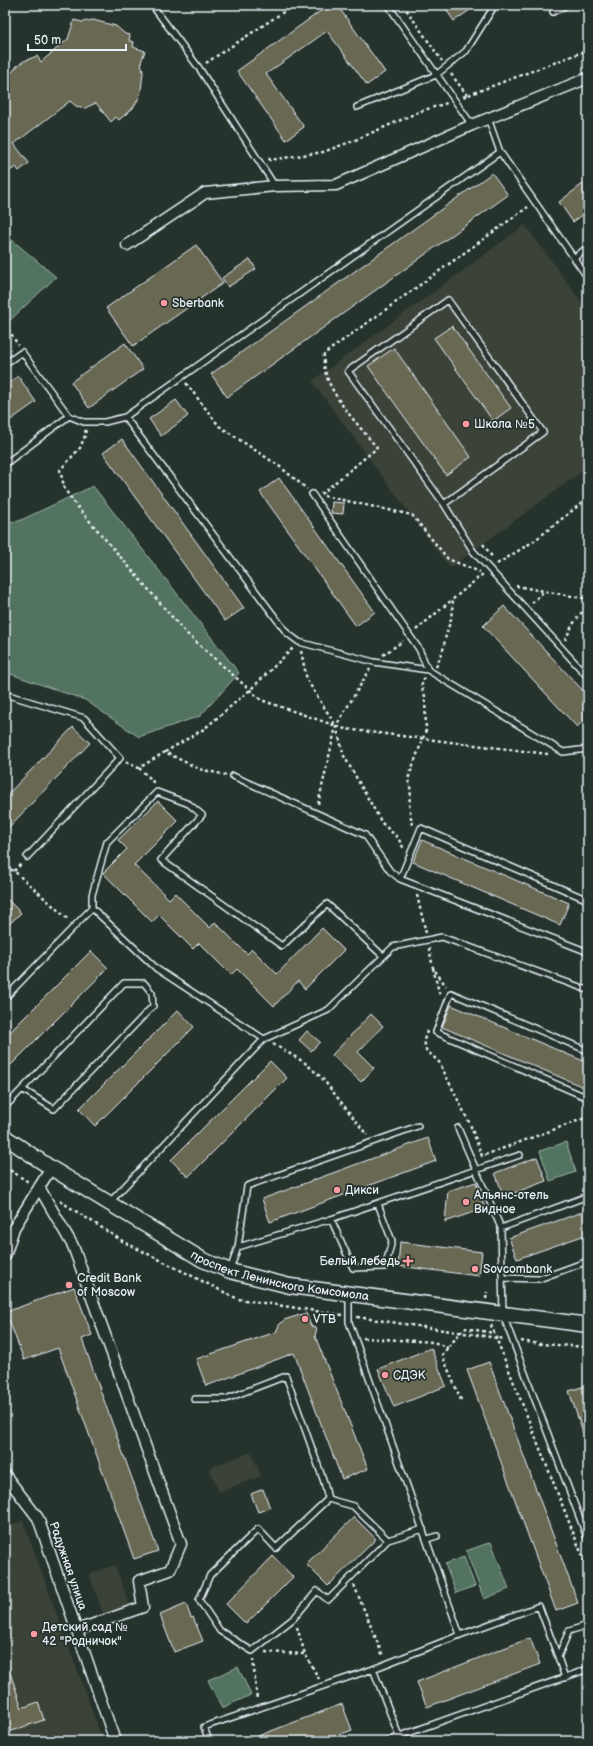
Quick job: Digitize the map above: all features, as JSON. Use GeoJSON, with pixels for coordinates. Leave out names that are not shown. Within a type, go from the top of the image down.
{"type":"FeatureCollection","features":[{"type":"Feature","properties":{"kind":"main road","name":"проспект Ленинского Комсомола"},"geometry":{"type":"LineString","coordinates":[[5,1138],[51,1168],[203,1260],[230,1271],[290,1286],[349,1295],[588,1325]]}},
{"type":"Feature","properties":{"kind":"street"},"geometry":{"type":"LineString","coordinates":[[127,245],[205,193],[275,186],[336,185],[488,118],[588,78]]}},
{"type":"Feature","properties":{"kind":"street"},"geometry":{"type":"LineString","coordinates":[[5,1256],[14,1228],[28,1202],[40,1187],[51,1168]]}},
{"type":"Feature","properties":{"kind":"street"},"geometry":{"type":"LineString","coordinates":[[40,1187],[73,1246],[181,1544],[170,1570],[139,1581],[143,1607],[77,1630]]}},
{"type":"Feature","properties":{"kind":"street","name":"Радужная улица"},"geometry":{"type":"LineString","coordinates":[[5,1475],[38,1518],[115,1741]]}},
{"type":"Feature","properties":{"kind":"lane"},"geometry":{"type":"LineString","coordinates":[[152,5],[199,68],[275,186]]}},
{"type":"Feature","properties":{"kind":"lane"},"geometry":{"type":"LineString","coordinates":[[388,5],[472,125]]}},
{"type":"Feature","properties":{"kind":"lane"},"geometry":{"type":"LineString","coordinates":[[357,107],[436,75],[466,51],[495,5]]}},
{"type":"Feature","properties":{"kind":"lane"},"geometry":{"type":"LineString","coordinates":[[553,12],[567,5]]}},
{"type":"Feature","properties":{"kind":"lane"},"geometry":{"type":"LineString","coordinates":[[488,118],[500,152],[588,278]]}},
{"type":"Feature","properties":{"kind":"lane"},"geometry":{"type":"LineString","coordinates":[[5,364],[22,352],[70,416],[84,422],[105,422],[125,417],[500,152]]}},
{"type":"Feature","properties":{"kind":"lane"},"geometry":{"type":"LineString","coordinates":[[574,258],[588,247]]}},
{"type":"Feature","properties":{"kind":"lane"},"geometry":{"type":"LineString","coordinates":[[444,504],[543,432],[448,300],[348,371],[444,504],[473,551],[588,677]]}},
{"type":"Feature","properties":{"kind":"lane"},"geometry":{"type":"LineString","coordinates":[[5,464],[70,416]]}},
{"type":"Feature","properties":{"kind":"lane"},"geometry":{"type":"LineString","coordinates":[[125,417],[287,633],[299,642],[374,662],[428,670],[562,752],[588,749]]}},
{"type":"Feature","properties":{"kind":"lane"},"geometry":{"type":"LineString","coordinates":[[312,494],[419,649],[428,670]]}},
{"type":"Feature","properties":{"kind":"lane"},"geometry":{"type":"LineString","coordinates":[[5,694],[84,718],[120,758],[27,857]]}},
{"type":"Feature","properties":{"kind":"lane"},"geometry":{"type":"LineString","coordinates":[[233,776],[365,835],[390,871],[400,879],[588,952]]}},
{"type":"Feature","properties":{"kind":"lane"},"geometry":{"type":"LineString","coordinates":[[5,998],[92,908],[92,895],[107,842],[157,792],[189,804],[202,815],[161,860],[282,946],[327,904],[383,956]]}},
{"type":"Feature","properties":{"kind":"lane"},"geometry":{"type":"LineString","coordinates":[[400,879],[421,828],[588,900]]}},
{"type":"Feature","properties":{"kind":"lane"},"geometry":{"type":"LineString","coordinates":[[92,908],[157,969],[264,1039]]}},
{"type":"Feature","properties":{"kind":"lane"},"geometry":{"type":"LineString","coordinates":[[109,1203],[264,1039],[328,1010],[393,947],[442,937],[588,990]]}},
{"type":"Feature","properties":{"kind":"lane"},"geometry":{"type":"LineString","coordinates":[[5,1107],[22,1089],[124,983],[144,983],[152,993],[153,1006],[54,1109],[22,1089]]}},
{"type":"Feature","properties":{"kind":"lane"},"geometry":{"type":"LineString","coordinates":[[588,1051],[451,993],[436,1032],[588,1098]]}},
{"type":"Feature","properties":{"kind":"lane"},"geometry":{"type":"LineString","coordinates":[[230,1271],[238,1247],[247,1186],[418,1126]]}},
{"type":"Feature","properties":{"kind":"lane"},"geometry":{"type":"LineString","coordinates":[[458,1128],[501,1228],[503,1315],[588,1540]]}},
{"type":"Feature","properties":{"kind":"lane"},"geometry":{"type":"LineString","coordinates":[[238,1247],[378,1204],[520,1155]]}},
{"type":"Feature","properties":{"kind":"lane"},"geometry":{"type":"LineString","coordinates":[[501,1228],[588,1196]]}},
{"type":"Feature","properties":{"kind":"lane"},"geometry":{"type":"LineString","coordinates":[[331,1219],[353,1268],[385,1267],[392,1241],[378,1204]]}},
{"type":"Feature","properties":{"kind":"lane"},"geometry":{"type":"LineString","coordinates":[[502,1278],[539,1279],[588,1261]]}},
{"type":"Feature","properties":{"kind":"lane"},"geometry":{"type":"LineString","coordinates":[[349,1295],[349,1322],[354,1338],[460,1635]]}},
{"type":"Feature","properties":{"kind":"lane"},"geometry":{"type":"LineString","coordinates":[[194,1399],[226,1399],[286,1376],[324,1482],[328,1499]]}},
{"type":"Feature","properties":{"kind":"lane"},"geometry":{"type":"LineString","coordinates":[[328,1499],[276,1548],[258,1529],[210,1575],[199,1600],[220,1631],[252,1651],[294,1618],[317,1591],[328,1600],[388,1540],[423,1529]]}},
{"type":"Feature","properties":{"kind":"lane"},"geometry":{"type":"LineString","coordinates":[[328,1499],[353,1506],[388,1540]]}},
{"type":"Feature","properties":{"kind":"lane"},"geometry":{"type":"LineString","coordinates":[[427,1539],[436,1536]]}},
{"type":"Feature","properties":{"kind":"lane"},"geometry":{"type":"LineString","coordinates":[[208,1741],[204,1726],[374,1669],[539,1606],[566,1678]]}},
{"type":"Feature","properties":{"kind":"lane"},"geometry":{"type":"LineString","coordinates":[[558,1657],[570,1631],[588,1625]]}},
{"type":"Feature","properties":{"kind":"lane"},"geometry":{"type":"LineString","coordinates":[[374,1669],[399,1736]]}},
{"type":"Feature","properties":{"kind":"lane"},"geometry":{"type":"LineString","coordinates":[[386,1741],[588,1669]]}},
{"type":"Feature","properties":{"kind":"path"},"geometry":{"type":"LineString","coordinates":[[199,68],[294,5]]}},
{"type":"Feature","properties":{"kind":"path"},"geometry":{"type":"LineString","coordinates":[[403,5],[467,95]]}},
{"type":"Feature","properties":{"kind":"path"},"geometry":{"type":"LineString","coordinates":[[5,324],[22,352]]}},
{"type":"Feature","properties":{"kind":"path"},"geometry":{"type":"LineString","coordinates":[[182,377],[219,426],[279,466],[312,494],[412,515],[448,559],[484,574],[410,636],[374,662],[336,726],[316,813]]}},
{"type":"Feature","properties":{"kind":"path"},"geometry":{"type":"LineString","coordinates":[[80,420],[86,433],[80,448],[60,470],[65,490],[81,511],[185,632],[261,700],[345,729],[549,754]]}},
{"type":"Feature","properties":{"kind":"path"},"geometry":{"type":"LineString","coordinates":[[489,569],[534,542],[588,498]]}},
{"type":"Feature","properties":{"kind":"path"},"geometry":{"type":"LineString","coordinates":[[515,585],[543,592],[588,599]]}},
{"type":"Feature","properties":{"kind":"path"},"geometry":{"type":"LineString","coordinates":[[526,608],[543,592]]}},
{"type":"Feature","properties":{"kind":"path"},"geometry":{"type":"LineString","coordinates":[[417,839],[411,821],[409,804],[411,791],[408,779],[426,730],[425,696],[421,686],[428,670],[437,666],[439,661],[451,619],[453,600]]}},
{"type":"Feature","properties":{"kind":"path"},"geometry":{"type":"LineString","coordinates":[[561,648],[573,624],[588,604]]}},
{"type":"Feature","properties":{"kind":"path"},"geometry":{"type":"LineString","coordinates":[[139,768],[204,728],[250,690],[299,642]]}},
{"type":"Feature","properties":{"kind":"path"},"geometry":{"type":"LineString","coordinates":[[299,642],[306,680],[336,726],[344,756],[382,823],[398,838],[409,858]]}},
{"type":"Feature","properties":{"kind":"path"},"geometry":{"type":"LineString","coordinates":[[165,752],[199,769],[233,776]]}},
{"type":"Feature","properties":{"kind":"path"},"geometry":{"type":"LineString","coordinates":[[120,758],[139,768],[152,780]]}},
{"type":"Feature","properties":{"kind":"path"},"geometry":{"type":"LineString","coordinates":[[5,867],[14,872],[75,926]]}},
{"type":"Feature","properties":{"kind":"path"},"geometry":{"type":"LineString","coordinates":[[433,968],[440,996],[437,1003]]}},
{"type":"Feature","properties":{"kind":"path"},"geometry":{"type":"LineString","coordinates":[[429,1025],[424,1040],[426,1050],[439,1062],[470,1124],[482,1156],[588,1117]]}},
{"type":"Feature","properties":{"kind":"path"},"geometry":{"type":"LineString","coordinates":[[264,1039],[304,1062],[322,1078],[372,1142]]}},
{"type":"Feature","properties":{"kind":"path"},"geometry":{"type":"LineString","coordinates":[[487,1292],[485,1313],[588,1570]]}},
{"type":"Feature","properties":{"kind":"path"},"geometry":{"type":"LineString","coordinates":[[461,1400],[442,1356],[464,1328],[494,1333]]}},
{"type":"Feature","properties":{"kind":"path"},"geometry":{"type":"LineString","coordinates":[[354,1338],[434,1342],[448,1348]]}},
{"type":"Feature","properties":{"kind":"path"},"geometry":{"type":"LineString","coordinates":[[351,1577],[387,1664]]}},
{"type":"Feature","properties":{"kind":"path"},"geometry":{"type":"LineString","coordinates":[[294,1618],[305,1654],[323,1686]]}},
{"type":"Feature","properties":{"kind":"path"},"geometry":{"type":"LineString","coordinates":[[258,1708],[252,1651],[305,1654]]}},
{"type":"Feature","properties":{"kind":"shaded area","name":"Школа №5"},"geometry":{"type":"Polygon","coordinates":[[[525,225],[588,311],[588,467],[450,568],[312,381],[525,225]]]}},
{"type":"Feature","properties":{"kind":"shaded area"},"geometry":{"type":"Polygon","coordinates":[[[251,1452],[261,1476],[219,1492],[209,1468],[251,1452]]]}},
{"type":"Feature","properties":{"kind":"shaded area","name":"Детский сад № 42 \"Родничок\""},"geometry":{"type":"Polygon","coordinates":[[[23,1521],[103,1741],[5,1741],[5,1527],[23,1521]]]}},
{"type":"Feature","properties":{"kind":"shaded area"},"geometry":{"type":"Polygon","coordinates":[[[115,1565],[130,1606],[104,1616],[89,1574],[115,1565]]]}},
{"type":"Feature","properties":{"kind":"green space"},"geometry":{"type":"Polygon","coordinates":[[[5,234],[56,277],[5,325],[5,234]]]}},
{"type":"Feature","properties":{"kind":"green space"},"geometry":{"type":"Polygon","coordinates":[[[93,486],[239,673],[200,716],[139,737],[85,700],[5,672],[5,522],[19,521],[93,486]]]}},
{"type":"Feature","properties":{"kind":"green space"},"geometry":{"type":"Polygon","coordinates":[[[566,1142],[576,1172],[550,1181],[540,1151],[566,1142]]]}},
{"type":"Feature","properties":{"kind":"green space"},"geometry":{"type":"Polygon","coordinates":[[[491,1542],[509,1589],[484,1599],[466,1551],[491,1542]]]}},
{"type":"Feature","properties":{"kind":"green space"},"geometry":{"type":"Polygon","coordinates":[[[464,1557],[475,1586],[456,1593],[445,1564],[464,1557]]]}},
{"type":"Feature","properties":{"kind":"green space"},"geometry":{"type":"Polygon","coordinates":[[[238,1667],[251,1695],[222,1708],[208,1680],[238,1667]]]}},
{"type":"Feature","properties":{"kind":"building"},"geometry":{"type":"Polygon","coordinates":[[[329,5],[337,5],[385,72],[367,85],[327,31],[266,74],[304,127],[286,140],[237,71],[329,5]]]}},
{"type":"Feature","properties":{"kind":"building"},"geometry":{"type":"Polygon","coordinates":[[[443,5],[477,5],[454,21],[443,5]]]}},
{"type":"Feature","properties":{"kind":"building"},"geometry":{"type":"Polygon","coordinates":[[[74,20],[82,22],[93,20],[116,26],[125,34],[130,35],[129,41],[134,42],[133,47],[145,51],[141,62],[143,72],[139,98],[133,108],[119,120],[116,117],[111,122],[96,103],[85,108],[76,106],[70,101],[14,144],[29,163],[19,171],[16,167],[5,174],[5,89],[11,83],[7,78],[18,65],[24,61],[37,56],[41,62],[68,39],[74,20]]]}},
{"type":"Feature","properties":{"kind":"building"},"geometry":{"type":"Polygon","coordinates":[[[492,173],[508,195],[227,397],[211,374],[492,173]]]}},
{"type":"Feature","properties":{"kind":"building"},"geometry":{"type":"Polygon","coordinates":[[[588,180],[588,211],[573,222],[559,202],[588,180]]]}},
{"type":"Feature","properties":{"kind":"building"},"geometry":{"type":"Polygon","coordinates":[[[196,245],[223,283],[133,346],[106,308],[196,245]]]}},
{"type":"Feature","properties":{"kind":"building"},"geometry":{"type":"Polygon","coordinates":[[[250,259],[256,269],[228,287],[222,278],[250,259]]]}},
{"type":"Feature","properties":{"kind":"building"},"geometry":{"type":"Polygon","coordinates":[[[452,326],[511,408],[493,421],[434,338],[452,326]]]}},
{"type":"Feature","properties":{"kind":"building"},"geometry":{"type":"Polygon","coordinates":[[[125,343],[143,369],[89,408],[71,382],[125,343]]]}},
{"type":"Feature","properties":{"kind":"building"},"geometry":{"type":"Polygon","coordinates":[[[394,348],[471,457],[446,475],[368,366],[394,348]]]}},
{"type":"Feature","properties":{"kind":"building"},"geometry":{"type":"Polygon","coordinates":[[[18,376],[36,402],[5,424],[5,386],[18,376]]]}},
{"type":"Feature","properties":{"kind":"building"},"geometry":{"type":"Polygon","coordinates":[[[176,400],[188,416],[161,436],[149,419],[176,400]]]}},
{"type":"Feature","properties":{"kind":"building"},"geometry":{"type":"Polygon","coordinates":[[[122,439],[244,608],[225,621],[103,453],[122,439]]]}},
{"type":"Feature","properties":{"kind":"building"},"geometry":{"type":"Polygon","coordinates":[[[279,478],[375,612],[356,626],[260,492],[279,478]]]}},
{"type":"Feature","properties":{"kind":"building"},"geometry":{"type":"Polygon","coordinates":[[[332,502],[344,503],[343,514],[331,513],[332,502]]]}},
{"type":"Feature","properties":{"kind":"building"},"geometry":{"type":"Polygon","coordinates":[[[504,606],[588,696],[588,716],[577,727],[483,626],[504,606]]]}},
{"type":"Feature","properties":{"kind":"building"},"geometry":{"type":"Polygon","coordinates":[[[73,727],[90,743],[5,831],[5,797],[73,727]]]}},
{"type":"Feature","properties":{"kind":"building"},"geometry":{"type":"Polygon","coordinates":[[[158,801],[178,821],[134,865],[169,899],[175,893],[210,928],[215,922],[247,954],[252,949],[277,974],[322,928],[344,950],[305,989],[298,981],[274,1006],[237,969],[231,975],[199,943],[193,949],[159,915],[152,922],[103,873],[127,849],[118,840],[158,801]]]}},
{"type":"Feature","properties":{"kind":"building"},"geometry":{"type":"Polygon","coordinates":[[[422,840],[569,903],[560,925],[413,862],[422,840]]]}},
{"type":"Feature","properties":{"kind":"building"},"geometry":{"type":"Polygon","coordinates":[[[5,897],[21,913],[5,928],[5,897]]]}},
{"type":"Feature","properties":{"kind":"building"},"geometry":{"type":"Polygon","coordinates":[[[91,951],[108,968],[5,1071],[5,1037],[91,951]]]}},
{"type":"Feature","properties":{"kind":"building"},"geometry":{"type":"Polygon","coordinates":[[[451,1005],[588,1063],[588,1089],[442,1027],[451,1005]]]}},
{"type":"Feature","properties":{"kind":"building"},"geometry":{"type":"Polygon","coordinates":[[[178,1010],[194,1027],[95,1126],[79,1109],[178,1010]]]}},
{"type":"Feature","properties":{"kind":"building"},"geometry":{"type":"Polygon","coordinates":[[[371,1014],[383,1026],[358,1052],[374,1068],[361,1082],[332,1055],[371,1014]]]}},
{"type":"Feature","properties":{"kind":"building"},"geometry":{"type":"Polygon","coordinates":[[[307,1031],[320,1042],[311,1051],[299,1040],[307,1031]]]}},
{"type":"Feature","properties":{"kind":"building"},"geometry":{"type":"Polygon","coordinates":[[[270,1061],[287,1078],[188,1177],[171,1160],[270,1061]]]}},
{"type":"Feature","properties":{"kind":"building"},"geometry":{"type":"Polygon","coordinates":[[[428,1138],[436,1161],[270,1222],[262,1199],[428,1138]]]}},
{"type":"Feature","properties":{"kind":"building"},"geometry":{"type":"Polygon","coordinates":[[[537,1157],[546,1181],[504,1197],[495,1173],[537,1157]]]}},
{"type":"Feature","properties":{"kind":"building"},"geometry":{"type":"Polygon","coordinates":[[[476,1182],[485,1208],[445,1222],[448,1191],[476,1182]]]}},
{"type":"Feature","properties":{"kind":"building"},"geometry":{"type":"Polygon","coordinates":[[[588,1210],[588,1234],[517,1259],[509,1238],[588,1210]]]}},
{"type":"Feature","properties":{"kind":"building"},"geometry":{"type":"Polygon","coordinates":[[[400,1242],[482,1252],[479,1276],[398,1266],[400,1242]]]}},
{"type":"Feature","properties":{"kind":"building"},"geometry":{"type":"Polygon","coordinates":[[[74,1287],[92,1335],[82,1339],[158,1551],[134,1559],[58,1348],[24,1360],[6,1312],[74,1287]]]}},
{"type":"Feature","properties":{"kind":"building"},"geometry":{"type":"Polygon","coordinates":[[[306,1313],[311,1326],[317,1328],[315,1336],[368,1469],[342,1479],[294,1353],[206,1386],[196,1359],[276,1332],[279,1325],[284,1320],[306,1313]]]}},
{"type":"Feature","properties":{"kind":"building"},"geometry":{"type":"Polygon","coordinates":[[[431,1348],[446,1386],[394,1407],[378,1369],[431,1348]]]}},
{"type":"Feature","properties":{"kind":"building"},"geometry":{"type":"Polygon","coordinates":[[[489,1362],[578,1603],[556,1611],[467,1370],[489,1362]]]}},
{"type":"Feature","properties":{"kind":"building"},"geometry":{"type":"Polygon","coordinates":[[[588,1385],[588,1441],[586,1442],[569,1391],[588,1385]]]}},
{"type":"Feature","properties":{"kind":"building"},"geometry":{"type":"Polygon","coordinates":[[[263,1489],[270,1508],[258,1512],[251,1494],[263,1489]]]}},
{"type":"Feature","properties":{"kind":"building"},"geometry":{"type":"Polygon","coordinates":[[[354,1517],[376,1539],[328,1586],[306,1564],[354,1517]]]}},
{"type":"Feature","properties":{"kind":"building"},"geometry":{"type":"Polygon","coordinates":[[[273,1556],[293,1577],[246,1624],[226,1604],[273,1556]]]}},
{"type":"Feature","properties":{"kind":"building"},"geometry":{"type":"Polygon","coordinates":[[[186,1604],[191,1618],[193,1617],[203,1641],[174,1652],[160,1615],[186,1604]]]}},
{"type":"Feature","properties":{"kind":"building"},"geometry":{"type":"Polygon","coordinates":[[[530,1638],[540,1664],[427,1707],[417,1682],[530,1638]]]}},
{"type":"Feature","properties":{"kind":"building"},"geometry":{"type":"Polygon","coordinates":[[[5,1664],[7,1664],[22,1708],[38,1702],[44,1720],[5,1733],[5,1664]]]}},
{"type":"Feature","properties":{"kind":"building"},"geometry":{"type":"Polygon","coordinates":[[[342,1704],[352,1730],[323,1741],[245,1741],[342,1704]]]}},
{"type":"Feature","properties":{"kind":"place","name":"Sberbank"},"geometry":{"type":"Point","coordinates":[164,303]}},
{"type":"Feature","properties":{"kind":"place","name":"Школа №5"},"geometry":{"type":"Point","coordinates":[466,424]}},
{"type":"Feature","properties":{"kind":"place","name":"Дикси"},"geometry":{"type":"Point","coordinates":[337,1190]}},
{"type":"Feature","properties":{"kind":"place","name":"Альянс-отель Видное"},"geometry":{"type":"Point","coordinates":[466,1202]}},
{"type":"Feature","properties":{"kind":"place","name":"Белый лебедь"},"geometry":{"type":"Point","coordinates":[408,1261]}},
{"type":"Feature","properties":{"kind":"place","name":"Sovcombank"},"geometry":{"type":"Point","coordinates":[475,1269]}},
{"type":"Feature","properties":{"kind":"place","name":"Credit Bank of Moscow"},"geometry":{"type":"Point","coordinates":[69,1285]}},
{"type":"Feature","properties":{"kind":"place","name":"VTB"},"geometry":{"type":"Point","coordinates":[305,1319]}},
{"type":"Feature","properties":{"kind":"place","name":"СДЭК"},"geometry":{"type":"Point","coordinates":[385,1375]}},
{"type":"Feature","properties":{"kind":"place","name":"Детский сад № 42 \"Родничок\""},"geometry":{"type":"Point","coordinates":[34,1634]}}]}
